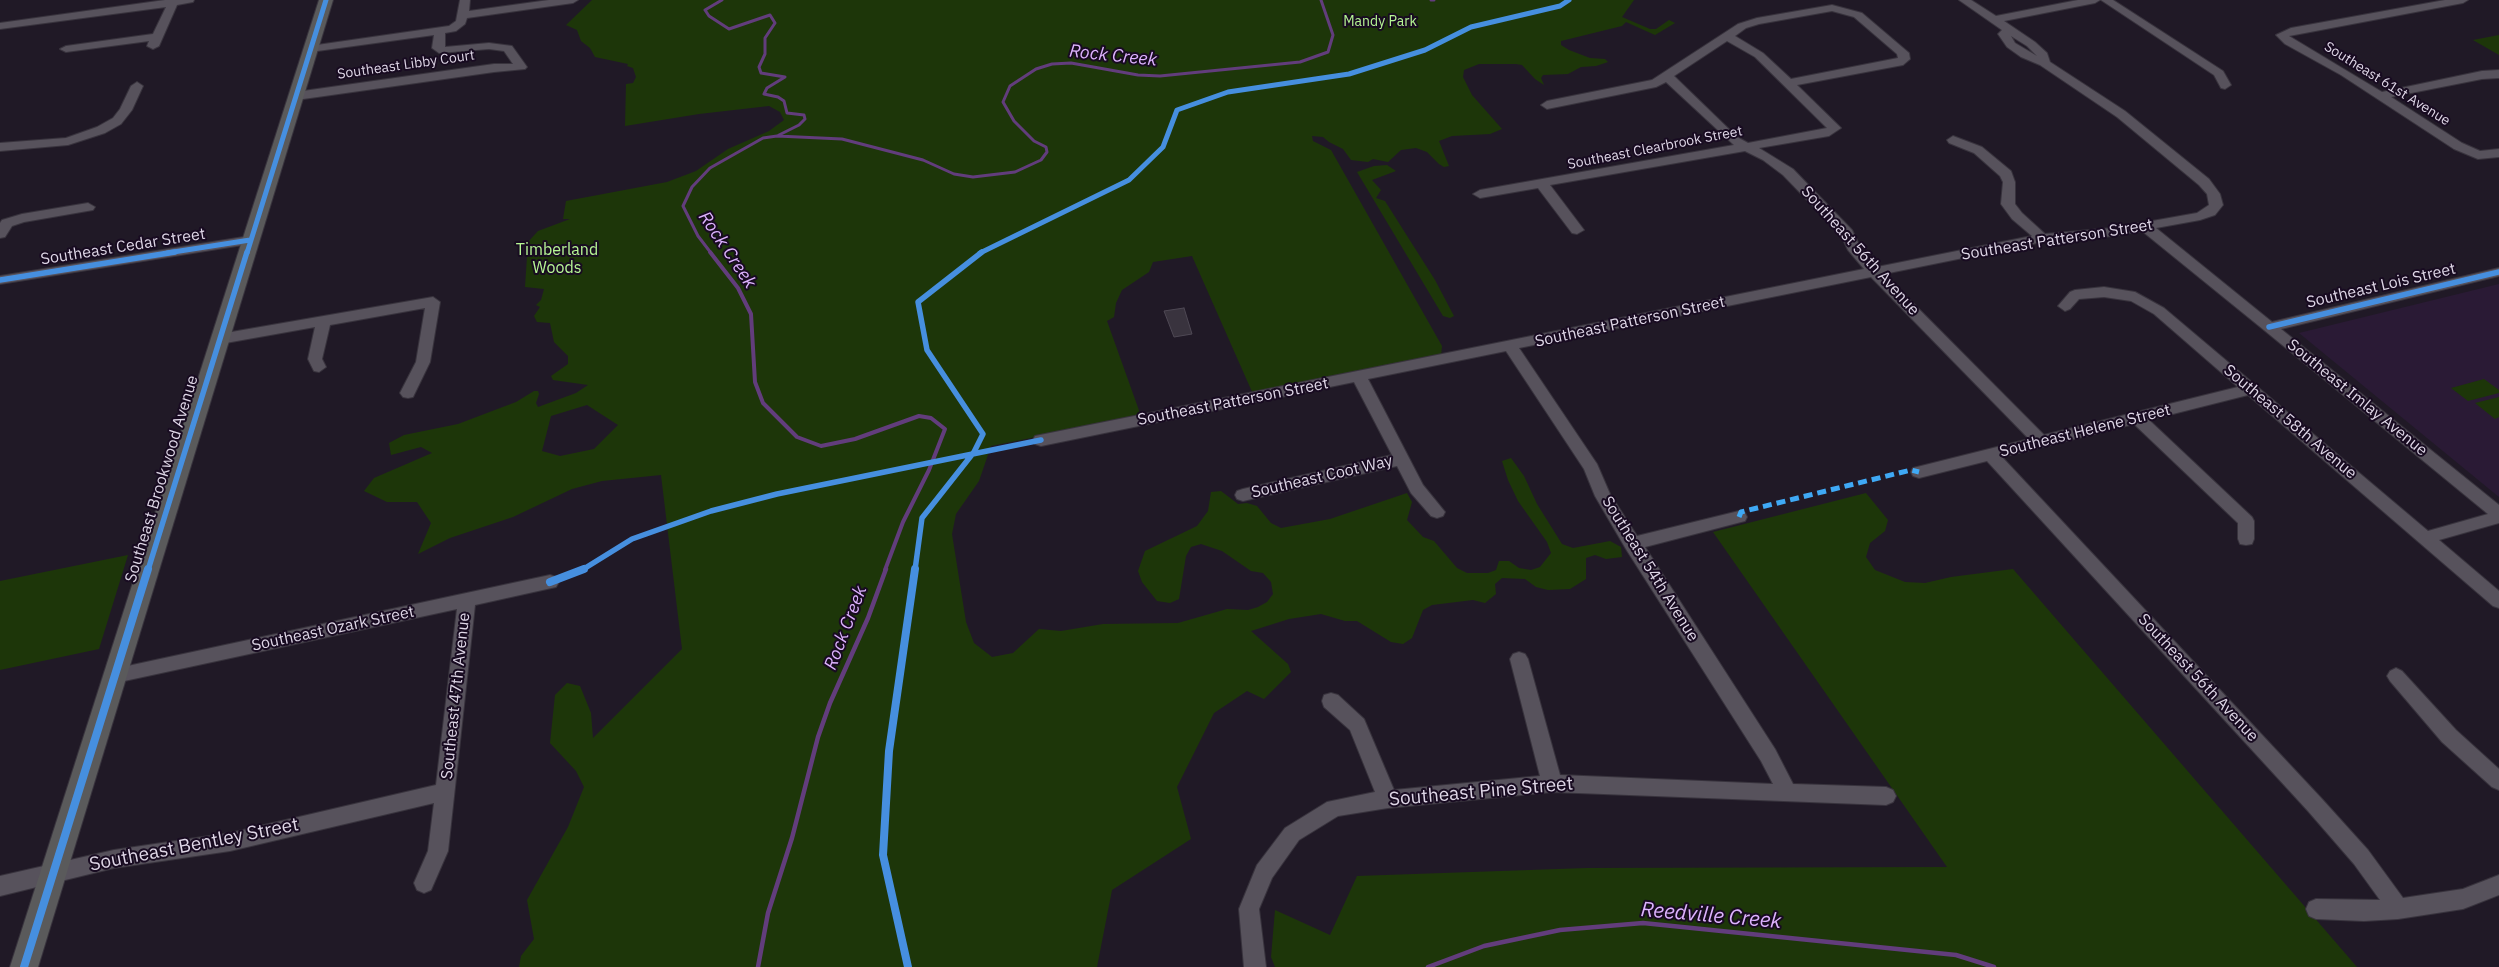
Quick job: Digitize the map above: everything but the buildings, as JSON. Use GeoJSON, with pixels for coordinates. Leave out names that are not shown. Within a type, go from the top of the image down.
{"type":"FeatureCollection","features":[{"type":"Feature","properties":{"kind":"main road","name":"Southeast Brookwood Avenue"},"geometry":{"type":"LineString","coordinates":[[24,967],[326,0]]}},
{"type":"Feature","properties":{"kind":"street"},"geometry":{"type":"LineString","coordinates":[[0,26],[189,0]]}},
{"type":"Feature","properties":{"kind":"street"},"geometry":{"type":"LineString","coordinates":[[310,50],[446,31],[461,22],[465,0]]}},
{"type":"Feature","properties":{"kind":"street"},"geometry":{"type":"LineString","coordinates":[[463,15],[573,0]]}},
{"type":"Feature","properties":{"kind":"street"},"geometry":{"type":"LineString","coordinates":[[1806,0],[1818,10]]}},
{"type":"Feature","properties":{"kind":"street"},"geometry":{"type":"LineString","coordinates":[[1964,0],[1993,20],[2096,0]]}},
{"type":"Feature","properties":{"kind":"street"},"geometry":{"type":"LineString","coordinates":[[2106,0],[2219,73],[2225,85]]}},
{"type":"Feature","properties":{"kind":"street"},"geometry":{"type":"LineString","coordinates":[[2446,1],[2463,0]]}},
{"type":"Feature","properties":{"kind":"street"},"geometry":{"type":"LineString","coordinates":[[66,49],[155,42],[173,1]]}},
{"type":"Feature","properties":{"kind":"street","name":"Southeast 61st Avenue"},"geometry":{"type":"LineString","coordinates":[[2446,1],[2291,31],[2282,35],[2289,42],[2380,96],[2458,146],[2478,155]]}},
{"type":"Feature","properties":{"kind":"street"},"geometry":{"type":"LineString","coordinates":[[1547,104],[1644,87],[1668,78],[1742,26],[1757,20],[1832,8],[1858,15],[1904,53],[1904,59],[1900,63],[1788,82],[1759,55],[1728,37]]}},
{"type":"Feature","properties":{"kind":"street","name":"Southeast Patterson Street"},"geometry":{"type":"LineString","coordinates":[[1042,440],[1511,347],[2042,238],[2063,235],[2092,235],[2200,216],[2210,212],[2216,204],[2213,194],[2204,182],[2178,164],[2147,133],[2044,63],[2025,55],[2011,45],[2004,34],[2007,30],[1993,20]]}},
{"type":"Feature","properties":{"kind":"street","name":"Southeast Libby Court"},"geometry":{"type":"LineString","coordinates":[[296,96],[494,68],[521,67],[508,48],[489,46],[443,50],[438,48],[446,31]]}},
{"type":"Feature","properties":{"kind":"street"},"geometry":{"type":"LineString","coordinates":[[2380,96],[2482,75],[2499,74]]}},
{"type":"Feature","properties":{"kind":"street","name":"Southeast 56th Avenue"},"geometry":{"type":"LineString","coordinates":[[1668,78],[1681,88],[1724,132],[1743,146],[1767,157],[1788,172],[1847,233],[1855,250],[1874,272],[2040,441]]}},
{"type":"Feature","properties":{"kind":"street","name":"Southeast Clearbrook Street"},"geometry":{"type":"LineString","coordinates":[[1480,194],[1829,132],[1835,128],[1788,82]]}},
{"type":"Feature","properties":{"kind":"street"},"geometry":{"type":"LineString","coordinates":[[0,147],[35,146],[85,137],[115,122],[126,110],[137,86]]}},
{"type":"Feature","properties":{"kind":"street"},"geometry":{"type":"LineString","coordinates":[[1953,140],[1978,150],[2006,174],[2009,182],[2008,204],[2017,216],[2042,238]]}},
{"type":"Feature","properties":{"kind":"street"},"geometry":{"type":"LineString","coordinates":[[2478,155],[2499,153]]}},
{"type":"Feature","properties":{"kind":"street"},"geometry":{"type":"LineString","coordinates":[[1542,184],[1576,230]]}},
{"type":"Feature","properties":{"kind":"street"},"geometry":{"type":"LineString","coordinates":[[3,229],[22,218],[88,207]]}},
{"type":"Feature","properties":{"kind":"street","name":"Southeast Imlay Avenue"},"geometry":{"type":"LineString","coordinates":[[2145,226],[2499,516]]}},
{"type":"Feature","properties":{"kind":"street","name":"Southeast Cedar Street"},"geometry":{"type":"LineString","coordinates":[[0,280],[250,240]]}},
{"type":"Feature","properties":{"kind":"street","name":"Southeast Lois Street"},"geometry":{"type":"LineString","coordinates":[[2269,327],[2499,272]]}},
{"type":"Feature","properties":{"kind":"street","name":"Southeast 58th Avenue"},"geometry":{"type":"LineString","coordinates":[[2065,306],[2075,295],[2104,292],[2135,297],[2159,311],[2499,601]]}},
{"type":"Feature","properties":{"kind":"street"},"geometry":{"type":"LineString","coordinates":[[220,339],[433,302],[423,362],[408,393]]}},
{"type":"Feature","properties":{"kind":"street"},"geometry":{"type":"LineString","coordinates":[[319,367],[315,359],[324,321]]}},
{"type":"Feature","properties":{"kind":"street","name":"Southeast 54th Avenue"},"geometry":{"type":"LineString","coordinates":[[1511,347],[1591,468],[1603,496],[1632,544],[1768,755],[1787,792]]}},
{"type":"Feature","properties":{"kind":"street"},"geometry":{"type":"LineString","coordinates":[[1359,377],[1417,489],[1438,512]]}},
{"type":"Feature","properties":{"kind":"street","name":"Southeast Helene Street"},"geometry":{"type":"LineString","coordinates":[[1919,472],[2251,389]]}},
{"type":"Feature","properties":{"kind":"street"},"geometry":{"type":"LineString","coordinates":[[2137,418],[2246,521],[2246,539]]}},
{"type":"Feature","properties":{"kind":"street","name":"Southeast 56th Avenue"},"geometry":{"type":"LineString","coordinates":[[1990,454],[2316,805],[2360,857],[2398,909]]}},
{"type":"Feature","properties":{"kind":"street","name":"Southeast Coot Way"},"geometry":{"type":"LineString","coordinates":[[1243,495],[1400,459]]}},
{"type":"Feature","properties":{"kind":"street"},"geometry":{"type":"LineString","coordinates":[[2426,538],[2499,516]]}},
{"type":"Feature","properties":{"kind":"street"},"geometry":{"type":"LineString","coordinates":[[1632,544],[1739,517]]}},
{"type":"Feature","properties":{"kind":"street","name":"Southeast Ozark Street"},"geometry":{"type":"LineString","coordinates":[[115,675],[550,582]]}},
{"type":"Feature","properties":{"kind":"street","name":"Southeast 47th Avenue"},"geometry":{"type":"LineString","coordinates":[[446,791],[467,601]]}},
{"type":"Feature","properties":{"kind":"street"},"geometry":{"type":"LineString","coordinates":[[1519,659],[1552,783]]}},
{"type":"Feature","properties":{"kind":"street"},"geometry":{"type":"LineString","coordinates":[[2396,676],[2449,736],[2499,781]]}},
{"type":"Feature","properties":{"kind":"street"},"geometry":{"type":"LineString","coordinates":[[1331,701],[1357,725],[1388,799]]}},
{"type":"Feature","properties":{"kind":"street","name":"Southeast Pine Street"},"geometry":{"type":"LineString","coordinates":[[1255,967],[1250,909],[1264,872],[1292,834],[1334,808],[1388,799],[1552,783],[1886,796]]}},
{"type":"Feature","properties":{"kind":"street"},"geometry":{"type":"LineString","coordinates":[[424,883],[438,851],[446,791]]}},
{"type":"Feature","properties":{"kind":"street","name":"Southeast Bentley Street"},"geometry":{"type":"LineString","coordinates":[[0,886],[114,859],[215,845],[446,791]]}},
{"type":"Feature","properties":{"kind":"street"},"geometry":{"type":"LineString","coordinates":[[2316,910],[2364,911],[2398,909],[2463,899],[2499,885]]}},
{"type":"Feature","properties":{"kind":"shaded area"},"geometry":{"type":"Polygon","coordinates":[[[2499,284],[2499,497],[2299,333],[2499,284]]]}},
{"type":"Feature","properties":{"kind":"green space"},"geometry":{"type":"Polygon","coordinates":[[[592,0],[1634,0],[1622,17],[1650,29],[1656,29],[1669,20],[1675,23],[1655,35],[1626,22],[1622,26],[1561,41],[1561,45],[1569,50],[1590,58],[1605,59],[1608,62],[1596,66],[1581,67],[1568,74],[1543,75],[1541,78],[1544,85],[1535,79],[1522,65],[1479,64],[1464,70],[1463,77],[1472,95],[1502,129],[1490,134],[1452,136],[1439,141],[1449,166],[1444,167],[1427,152],[1416,148],[1401,150],[1388,162],[1373,159],[1368,162],[1351,160],[1343,149],[1323,137],[1312,136],[1313,141],[1331,150],[1442,346],[1441,356],[1253,394],[1192,256],[1153,262],[1149,272],[1122,290],[1116,303],[1114,317],[1107,321],[1141,416],[991,446],[979,481],[956,514],[952,534],[966,622],[974,643],[992,657],[1013,653],[1039,629],[1061,631],[1103,624],[1178,623],[1227,609],[1248,610],[1267,602],[1273,594],[1271,582],[1263,573],[1251,571],[1222,551],[1201,544],[1191,547],[1186,556],[1179,599],[1170,603],[1157,601],[1142,582],[1138,571],[1145,551],[1197,526],[1208,511],[1211,492],[1221,491],[1238,504],[1247,503],[1257,506],[1271,523],[1281,528],[1330,519],[1407,493],[1412,502],[1407,520],[1423,537],[1434,541],[1457,568],[1467,573],[1488,573],[1496,570],[1499,561],[1509,561],[1519,568],[1531,570],[1540,567],[1551,553],[1547,542],[1518,501],[1508,480],[1502,461],[1511,458],[1524,476],[1537,504],[1562,544],[1573,548],[1610,541],[1621,547],[1622,557],[1606,559],[1595,555],[1586,558],[1586,579],[1570,589],[1548,590],[1536,587],[1525,579],[1502,578],[1495,584],[1496,594],[1485,603],[1473,600],[1432,605],[1423,610],[1412,638],[1403,644],[1391,642],[1357,621],[1345,621],[1321,614],[1289,619],[1251,631],[1288,664],[1291,672],[1264,699],[1247,691],[1214,713],[1177,787],[1191,839],[1112,890],[1097,967],[519,967],[521,956],[534,939],[527,900],[568,827],[584,787],[576,771],[550,743],[555,695],[567,683],[580,686],[591,713],[593,738],[682,649],[661,475],[602,481],[572,489],[513,517],[450,538],[418,554],[431,523],[417,502],[387,502],[364,491],[374,478],[432,453],[421,447],[391,455],[389,443],[404,435],[458,424],[516,402],[534,391],[538,391],[539,394],[536,403],[538,407],[576,393],[588,385],[553,380],[551,376],[568,364],[568,356],[554,342],[550,323],[537,322],[534,316],[540,307],[536,305],[541,300],[544,289],[525,287],[528,242],[538,231],[570,219],[563,219],[566,201],[667,182],[696,171],[728,149],[769,131],[784,120],[780,112],[769,106],[699,114],[625,126],[626,84],[633,83],[636,77],[633,68],[627,66],[628,64],[595,57],[590,48],[581,41],[577,30],[566,25],[592,0]],[[587,405],[551,416],[542,451],[560,456],[594,449],[618,425],[587,405]]]}},
{"type":"Feature","properties":{"kind":"green space"},"geometry":{"type":"Polygon","coordinates":[[[2499,35],[2499,55],[2473,40],[2499,35]]]}},
{"type":"Feature","properties":{"kind":"green space"},"geometry":{"type":"Polygon","coordinates":[[[1387,165],[1396,171],[1372,180],[1381,190],[1376,198],[1385,201],[1435,280],[1454,316],[1450,318],[1443,316],[1357,172],[1374,166],[1387,165]]]}},
{"type":"Feature","properties":{"kind":"green space"},"geometry":{"type":"Polygon","coordinates":[[[2484,379],[2499,390],[2499,393],[2468,401],[2451,388],[2484,379]]]}},
{"type":"Feature","properties":{"kind":"green space"},"geometry":{"type":"Polygon","coordinates":[[[2499,397],[2499,417],[2495,419],[2475,403],[2499,397]]]}},
{"type":"Feature","properties":{"kind":"green space"},"geometry":{"type":"Polygon","coordinates":[[[1866,493],[1888,520],[1885,531],[1870,543],[1866,557],[1875,570],[1905,582],[1925,583],[1951,577],[2013,569],[2357,967],[1275,967],[1271,957],[1275,910],[1330,935],[1357,876],[1587,868],[1947,867],[1713,532],[1866,493]]]}},
{"type":"Feature","properties":{"kind":"green space"},"geometry":{"type":"Polygon","coordinates":[[[128,555],[99,649],[0,670],[0,581],[128,555]]]}},
{"type":"Feature","properties":{"kind":"waterway"},"geometry":{"type":"LineString","coordinates":[[722,0],[705,10],[709,16],[729,29],[770,15],[775,23],[765,38],[765,54],[759,67],[761,73],[785,77],[767,88],[764,94],[778,97],[784,101],[787,113],[804,115],[805,119],[799,125],[779,135]]}},
{"type":"Feature","properties":{"kind":"waterway","name":"Rock Creek"},"geometry":{"type":"LineString","coordinates":[[711,253],[698,236],[683,206],[692,187],[710,168],[763,138],[777,136],[842,139],[923,160],[954,174],[973,177],[1015,172],[1041,160],[1047,152],[1046,147],[1034,141],[1014,121],[1003,102],[1010,86],[1036,69],[1052,64],[1071,63],[1138,75],[1160,76],[1300,62],[1328,52],[1333,35],[1321,0]]}},
{"type":"Feature","properties":{"kind":"waterway","name":"Rock Creek"},"geometry":{"type":"LineString","coordinates":[[710,252],[738,288],[751,314],[755,382],[763,403],[797,437],[821,446],[855,439],[919,416],[931,418],[945,429],[929,470],[903,522],[885,570]]}},
{"type":"Feature","properties":{"kind":"waterway","name":"Rock Creek"},"geometry":{"type":"LineString","coordinates":[[758,967],[768,913],[792,838],[818,737],[830,703],[868,618],[886,569]]}},
{"type":"Feature","properties":{"kind":"waterway","name":"Reedville Creek"},"geometry":{"type":"LineString","coordinates":[[1428,967],[1484,946],[1560,930],[1643,923],[1956,955],[1994,967]]}},
{"type":"Feature","properties":{"kind":"marked path"},"geometry":{"type":"LineString","coordinates":[[1739,517],[1741,512],[1911,470],[1919,472]]}},
{"type":"Feature","properties":{"kind":"cycle path"},"geometry":{"type":"LineString","coordinates":[[24,967],[326,0]]}},
{"type":"Feature","properties":{"kind":"cycle path"},"geometry":{"type":"LineString","coordinates":[[908,967],[883,855],[889,751],[922,518],[974,452],[983,434],[927,350],[918,302],[986,249],[1129,180],[1163,147],[1177,110],[1228,92],[1349,74],[1425,50],[1471,27],[1560,6],[1569,0]]}},
{"type":"Feature","properties":{"kind":"cycle path"},"geometry":{"type":"LineString","coordinates":[[0,280],[250,240]]}},
{"type":"Feature","properties":{"kind":"cycle path"},"geometry":{"type":"LineString","coordinates":[[2269,327],[2499,272]]}},
{"type":"Feature","properties":{"kind":"cycle path"},"geometry":{"type":"LineString","coordinates":[[550,582],[578,573],[632,539],[711,511],[777,494],[1041,440]]}},
{"type":"Feature","properties":{"kind":"park label","name":"Mandy Park"},"geometry":{"type":"Point","coordinates":[1380,22]}},
{"type":"Feature","properties":{"kind":"park label","name":"Timberland Woods"},"geometry":{"type":"Point","coordinates":[557,259]}}]}
